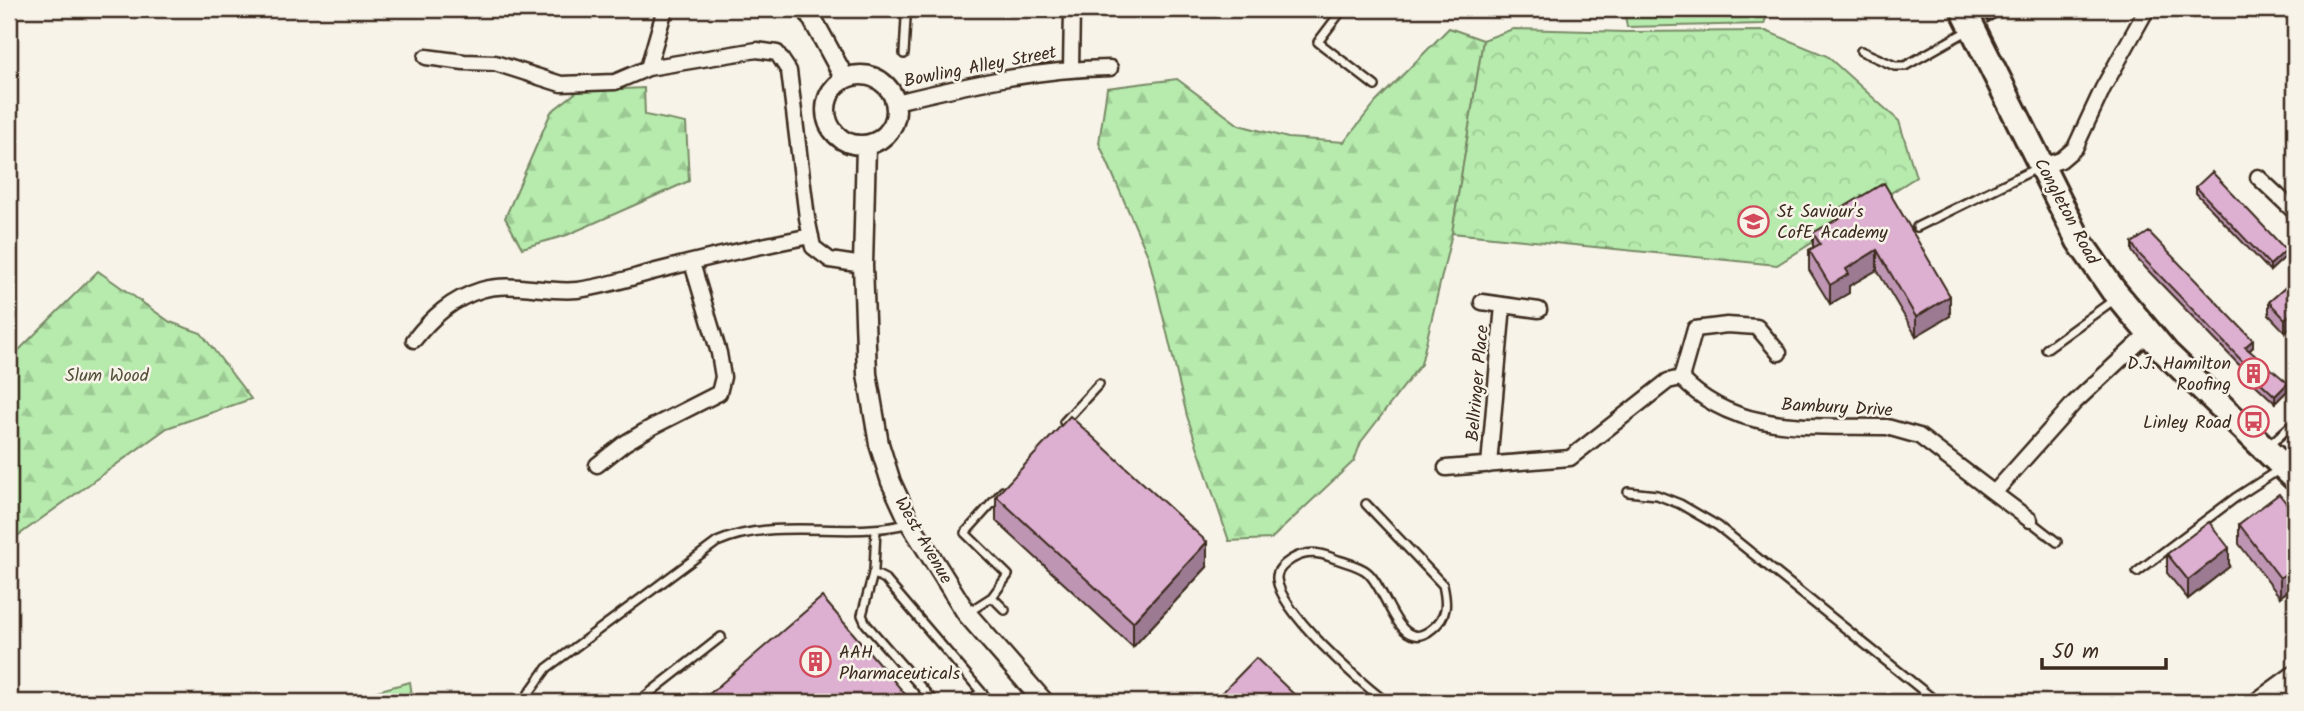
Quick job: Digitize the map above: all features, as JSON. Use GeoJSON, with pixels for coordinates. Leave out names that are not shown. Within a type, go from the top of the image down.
{"type":"FeatureCollection","features":[{"type":"Feature","properties":{"kind":"highway","name":"Congleton Road"},"geometry":{"type":"LineString","coordinates":[[1968,19],[2079,241],[2118,296],[2166,353],[2290,472]]}},
{"type":"Feature","properties":{"kind":"main road"},"geometry":{"type":"LineString","coordinates":[[2262,702],[2295,678]]}},
{"type":"Feature","properties":{"kind":"street"},"geometry":{"type":"LineString","coordinates":[[648,68],[665,9]]}},
{"type":"Feature","properties":{"kind":"street"},"geometry":{"type":"LineString","coordinates":[[807,9],[845,79]]}},
{"type":"Feature","properties":{"kind":"street","name":"Bowling Alley Street"},"geometry":{"type":"LineString","coordinates":[[1071,69],[1072,9]]}},
{"type":"Feature","properties":{"kind":"street"},"geometry":{"type":"LineString","coordinates":[[2043,166],[2062,160],[2075,148],[2103,88],[2147,9]]}},
{"type":"Feature","properties":{"kind":"street"},"geometry":{"type":"LineString","coordinates":[[426,57],[464,62],[495,62],[561,84],[615,82],[648,68],[757,50],[777,53],[789,71],[813,247],[830,260],[863,265]]}},
{"type":"Feature","properties":{"kind":"street","name":"Bowling Alley Street"},"geometry":{"type":"LineString","coordinates":[[896,102],[1001,80],[1071,69],[1110,68]]}},
{"type":"Feature","properties":{"kind":"street"},"geometry":{"type":"LineString","coordinates":[[863,75],[887,87],[896,102],[894,124],[882,139],[866,145],[853,145],[838,137],[828,121],[827,104],[833,90],[845,79],[863,75]]}},
{"type":"Feature","properties":{"kind":"street","name":"West Avenue"},"geometry":{"type":"LineString","coordinates":[[866,145],[863,265],[867,374],[878,444],[891,482],[910,523],[967,614],[1044,702]]}},
{"type":"Feature","properties":{"kind":"street"},"geometry":{"type":"LineString","coordinates":[[2258,177],[2295,212]]}},
{"type":"Feature","properties":{"kind":"street"},"geometry":{"type":"LineString","coordinates":[[414,340],[431,318],[480,290],[502,287],[575,290],[606,285],[752,247],[811,236]]}},
{"type":"Feature","properties":{"kind":"street"},"geometry":{"type":"LineString","coordinates":[[597,465],[625,443],[652,427],[719,393],[723,377],[719,353],[692,263]]}},
{"type":"Feature","properties":{"kind":"street","name":"Bellringer Place"},"geometry":{"type":"LineString","coordinates":[[1482,302],[1539,310]]}},
{"type":"Feature","properties":{"kind":"street","name":"Bellringer Place"},"geometry":{"type":"LineString","coordinates":[[1489,465],[1503,305]]}},
{"type":"Feature","properties":{"kind":"street"},"geometry":{"type":"LineString","coordinates":[[1446,468],[1570,458],[1668,381],[1681,378],[1695,329],[1727,325],[1757,327],[1779,353]]}},
{"type":"Feature","properties":{"kind":"street"},"geometry":{"type":"LineString","coordinates":[[1994,493],[2074,403],[2149,333]]}},
{"type":"Feature","properties":{"kind":"street","name":"Bambury Drive"},"geometry":{"type":"LineString","coordinates":[[1681,378],[1696,394],[1732,414],[1780,425],[1887,426],[1919,436],[2030,520]]}},
{"type":"Feature","properties":{"kind":"lane"},"geometry":{"type":"LineString","coordinates":[[904,54],[909,9]]}},
{"type":"Feature","properties":{"kind":"lane"},"geometry":{"type":"LineString","coordinates":[[1343,9],[1318,42],[1375,86]]}},
{"type":"Feature","properties":{"kind":"lane"},"geometry":{"type":"LineString","coordinates":[[1861,51],[1895,66],[1905,66],[1968,19]]}},
{"type":"Feature","properties":{"kind":"lane"},"geometry":{"type":"LineString","coordinates":[[1917,227],[2043,166]]}},
{"type":"Feature","properties":{"kind":"lane"},"geometry":{"type":"LineString","coordinates":[[2046,349],[2118,296]]}},
{"type":"Feature","properties":{"kind":"lane"},"geometry":{"type":"LineString","coordinates":[[1054,433],[1099,384]]}},
{"type":"Feature","properties":{"kind":"lane"},"geometry":{"type":"LineString","coordinates":[[2264,449],[2295,422]]}},
{"type":"Feature","properties":{"kind":"lane"},"geometry":{"type":"LineString","coordinates":[[2137,572],[2235,498],[2290,472]]}},
{"type":"Feature","properties":{"kind":"lane"},"geometry":{"type":"LineString","coordinates":[[967,614],[992,597],[1008,575],[965,533],[1010,483]]}},
{"type":"Feature","properties":{"kind":"lane"},"geometry":{"type":"LineString","coordinates":[[1628,492],[1657,495],[1680,504],[1718,526],[1937,702]]}},
{"type":"Feature","properties":{"kind":"lane"},"geometry":{"type":"LineString","coordinates":[[1366,504],[1443,585],[1445,613],[1441,622],[1430,631],[1421,636],[1410,635],[1402,629],[1367,571],[1320,553],[1305,553],[1291,559],[1280,568],[1277,575],[1279,587],[1289,608],[1302,624],[1386,702]]}},
{"type":"Feature","properties":{"kind":"lane"},"geometry":{"type":"LineString","coordinates":[[2030,520],[2057,542]]}},
{"type":"Feature","properties":{"kind":"lane"},"geometry":{"type":"LineString","coordinates":[[526,702],[528,693],[547,668],[717,542],[730,537],[772,531],[876,529],[910,523]]}},
{"type":"Feature","properties":{"kind":"lane"},"geometry":{"type":"LineString","coordinates":[[876,529],[873,573],[862,615],[866,624],[934,702]]}},
{"type":"Feature","properties":{"kind":"lane"},"geometry":{"type":"LineString","coordinates":[[873,573],[885,579],[990,702]]}},
{"type":"Feature","properties":{"kind":"lane"},"geometry":{"type":"LineString","coordinates":[[992,597],[1005,610]]}},
{"type":"Feature","properties":{"kind":"lane"},"geometry":{"type":"LineString","coordinates":[[638,702],[721,637]]}},
{"type":"Feature","properties":{"kind":"lane"},"geometry":{"type":"LineString","coordinates":[[968,702],[981,692]]}},
{"type":"Feature","properties":{"kind":"green space"},"geometry":{"type":"Polygon","coordinates":[[[1624,9],[1769,9],[1764,24],[1627,27],[1624,9]]]}},
{"type":"Feature","properties":{"kind":"green space"},"geometry":{"type":"Polygon","coordinates":[[[1449,28],[1483,40],[1452,233],[1421,364],[1361,442],[1354,461],[1271,539],[1229,541],[1187,416],[1149,258],[1099,143],[1107,88],[1177,79],[1239,125],[1288,138],[1344,142],[1376,102],[1449,28]]]}},
{"type":"Feature","properties":{"kind":"green space","name":"St Saviour's CofE Academy"},"geometry":{"type":"Polygon","coordinates":[[[1513,29],[1626,32],[1766,31],[1827,56],[1899,121],[1916,177],[1777,265],[1452,233],[1483,40],[1513,29]]]}},
{"type":"Feature","properties":{"kind":"green space"},"geometry":{"type":"Polygon","coordinates":[[[644,88],[645,115],[686,123],[689,181],[567,235],[522,248],[505,218],[551,112],[578,91],[644,88]]]}},
{"type":"Feature","properties":{"kind":"green space","name":"Slum Wood"},"geometry":{"type":"Polygon","coordinates":[[[98,271],[170,322],[201,333],[251,399],[167,428],[9,542],[9,360],[98,271]]]}},
{"type":"Feature","properties":{"kind":"green space"},"geometry":{"type":"Polygon","coordinates":[[[410,682],[413,702],[336,702],[410,682]]]}},
{"type":"Feature","properties":{"kind":"building"},"geometry":{"type":"Polygon","coordinates":[[[2212,172],[2286,250],[2270,265],[2196,187],[2212,172]]]}},
{"type":"Feature","properties":{"kind":"building"},"geometry":{"type":"Polygon","coordinates":[[[1884,183],[1950,296],[1916,317],[1877,250],[1846,269],[1849,274],[1830,285],[1809,250],[1820,244],[1813,233],[1843,216],[1839,210],[1884,183]]]}},
{"type":"Feature","properties":{"kind":"building"},"geometry":{"type":"Polygon","coordinates":[[[2149,232],[2253,340],[2245,347],[2288,383],[2275,396],[2244,367],[2246,365],[2138,253],[2132,243],[2149,232]]]}},
{"type":"Feature","properties":{"kind":"building"},"geometry":{"type":"Polygon","coordinates":[[[2295,279],[2295,310],[2285,319],[2269,302],[2295,279]]]}},
{"type":"Feature","properties":{"kind":"building"},"geometry":{"type":"Polygon","coordinates":[[[1070,416],[1207,542],[1133,622],[996,496],[1070,416]]]}},
{"type":"Feature","properties":{"kind":"building"},"geometry":{"type":"Polygon","coordinates":[[[2279,494],[2295,514],[2295,566],[2280,578],[2239,524],[2279,494]]]}},
{"type":"Feature","properties":{"kind":"building"},"geometry":{"type":"Polygon","coordinates":[[[2209,522],[2229,548],[2188,580],[2167,554],[2209,522]]]}},
{"type":"Feature","properties":{"kind":"building"},"geometry":{"type":"Polygon","coordinates":[[[822,597],[912,702],[700,702],[822,597]]]}},
{"type":"Feature","properties":{"kind":"building"},"geometry":{"type":"Polygon","coordinates":[[[1256,658],[1302,702],[1213,702],[1256,658]]]}},
{"type":"Feature","properties":{"kind":"place","name":"St Saviour's CofE Academy"},"geometry":{"type":"Point","coordinates":[1754,221]}},
{"type":"Feature","properties":{"kind":"place","name":"D.J. Hamilton Roofing"},"geometry":{"type":"Point","coordinates":[2254,373]}},
{"type":"Feature","properties":{"kind":"place","name":"Linley Road"},"geometry":{"type":"Point","coordinates":[2254,422]}},
{"type":"Feature","properties":{"kind":"place","name":"AAH Pharmaceuticals"},"geometry":{"type":"Point","coordinates":[816,662]}}]}
